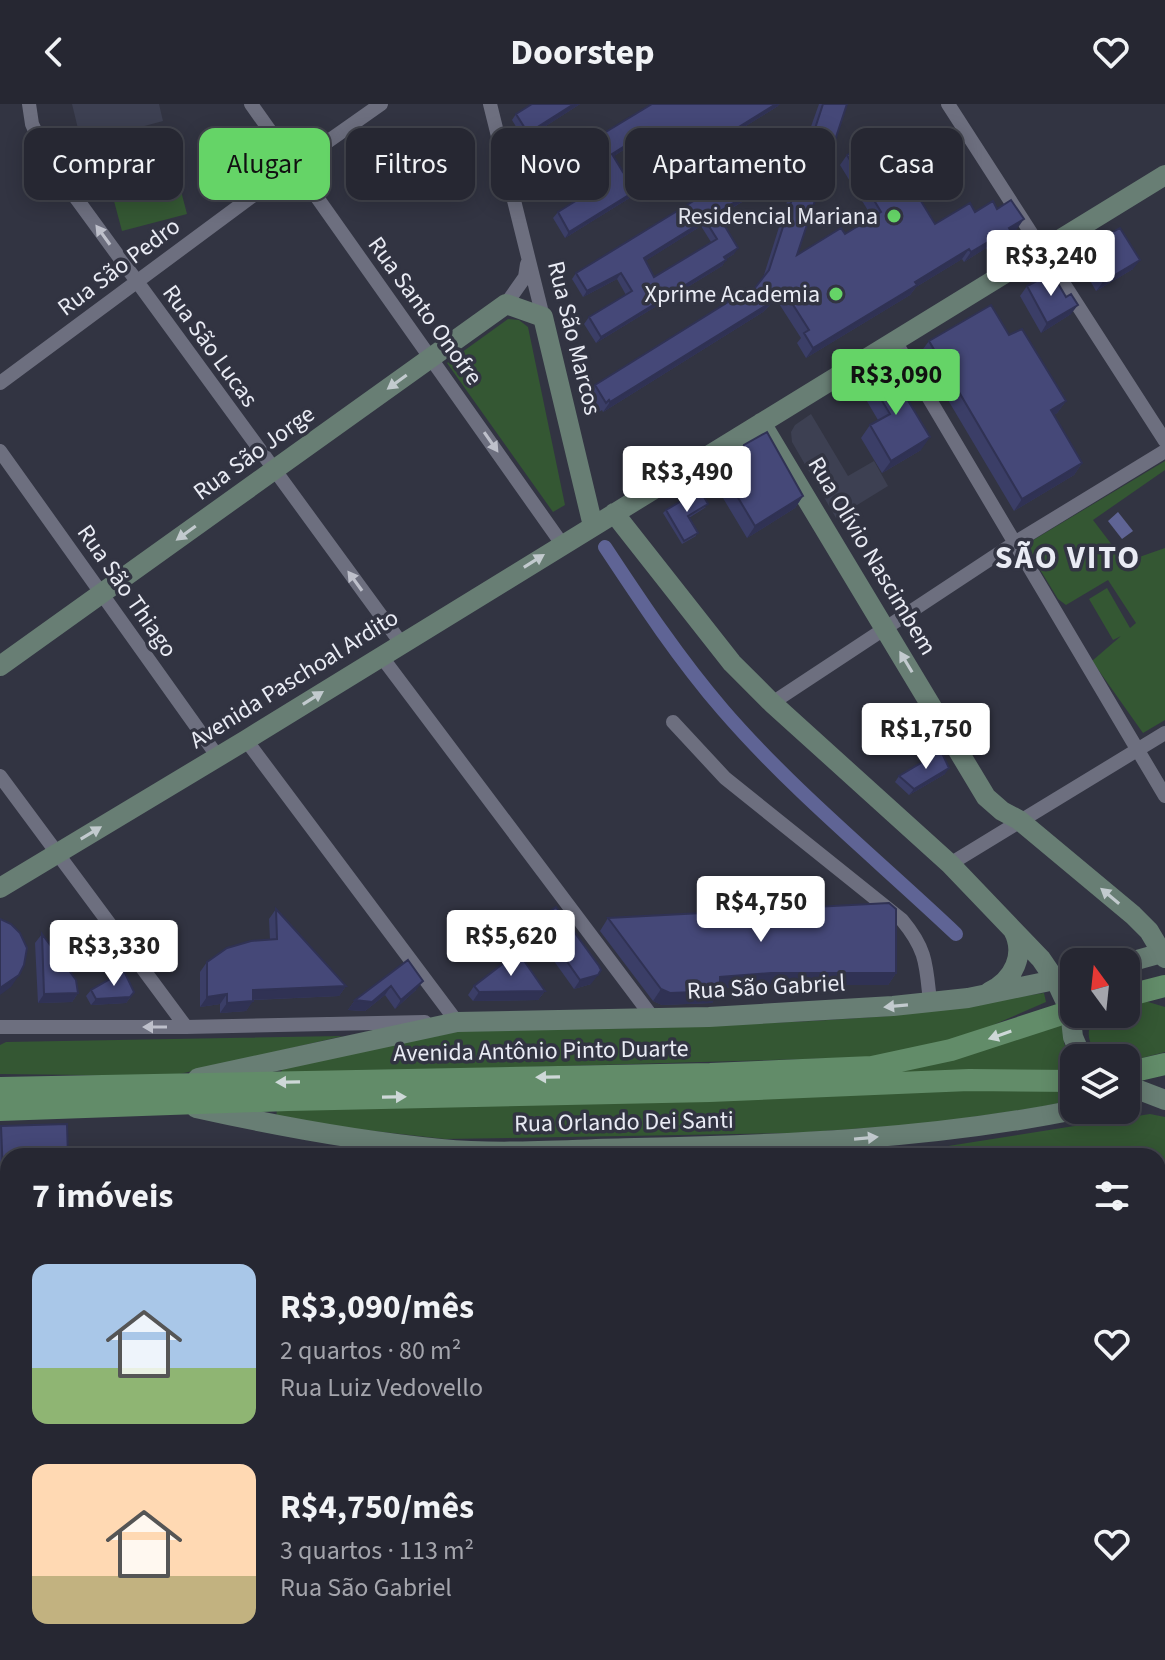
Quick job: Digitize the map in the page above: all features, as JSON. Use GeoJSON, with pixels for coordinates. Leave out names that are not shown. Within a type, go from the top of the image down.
{"type":"FeatureCollection","features":[{"type":"Feature","properties":{"kind":"main road","name":"Avenida Paschoal Ardito"},"geometry":{"type":"LineString","coordinates":[[0,888],[1165,175]]}},
{"type":"Feature","properties":{"kind":"main road","name":"Rua São Jorge"},"geometry":{"type":"LineString","coordinates":[[0,666],[506,304]]}},
{"type":"Feature","properties":{"kind":"main road"},"geometry":{"type":"LineString","coordinates":[[506,304],[543,317]]}},
{"type":"Feature","properties":{"kind":"main road","name":"Rua São Marcos"},"geometry":{"type":"LineString","coordinates":[[543,317],[593,526]]}},
{"type":"Feature","properties":{"kind":"main road","name":"Rua Olívio Nascimbem"},"geometry":{"type":"LineString","coordinates":[[761,423],[986,797],[1019,820],[1133,915],[1149,931],[1164,954]]}},
{"type":"Feature","properties":{"kind":"main road"},"geometry":{"type":"LineString","coordinates":[[588,502],[596,511],[614,513],[732,663],[950,864],[1060,975]]}},
{"type":"Feature","properties":{"kind":"main road"},"geometry":{"type":"LineString","coordinates":[[982,995],[1002,984],[1017,964],[1019,943],[1011,926]]}},
{"type":"Feature","properties":{"kind":"main road"},"geometry":{"type":"LineString","coordinates":[[1140,960],[1164,954]]}},
{"type":"Feature","properties":{"kind":"main road","name":"Rua São Gabriel"},"geometry":{"type":"LineString","coordinates":[[174,1094],[457,1022],[811,1012],[930,1002],[1060,980]]}},
{"type":"Feature","properties":{"kind":"main road"},"geometry":{"type":"LineString","coordinates":[[1140,992],[1165,986]]}},
{"type":"Feature","properties":{"kind":"main road","name":"Avenida Antônio Pinto Duarte"},"geometry":{"type":"LineString","coordinates":[[0,1110],[174,1094],[872,1067],[924,1058],[1060,1015]]}},
{"type":"Feature","properties":{"kind":"main road"},"geometry":{"type":"LineString","coordinates":[[1140,1070],[1165,1064]]}},
{"type":"Feature","properties":{"kind":"main road","name":"Avenida Antônio Pinto Duarte"},"geometry":{"type":"LineString","coordinates":[[0,1088],[174,1094],[710,1091],[969,1080],[1060,1081]]}},
{"type":"Feature","properties":{"kind":"main road"},"geometry":{"type":"LineString","coordinates":[[1140,1090],[1160,1096]]}},
{"type":"Feature","properties":{"kind":"main road","name":"Rua Orlando Dei Santi"},"geometry":{"type":"LineString","coordinates":[[174,1094],[306,1132],[435,1148]]}},
{"type":"Feature","properties":{"kind":"main road"},"geometry":{"type":"LineString","coordinates":[[1140,1098],[1160,1096]]}},
{"type":"Feature","properties":{"kind":"main road","name":"Rua Orlando Dei Santi"},"geometry":{"type":"LineString","coordinates":[[631,1148],[796,1144],[924,1133],[1060,1112]]}},
{"type":"Feature","properties":{"kind":"street","name":"Rua São Lucas"},"geometry":{"type":"LineString","coordinates":[[29,104],[32,124],[49,161],[401,643]]}},
{"type":"Feature","properties":{"kind":"street","name":"Rua Santo Onofre"},"geometry":{"type":"LineString","coordinates":[[251,104],[267,128]]}},
{"type":"Feature","properties":{"kind":"street","name":"Rua São Pedro"},"geometry":{"type":"LineString","coordinates":[[330,140],[381,104]]}},
{"type":"Feature","properties":{"kind":"street","name":"Rua São Marcos"},"geometry":{"type":"LineString","coordinates":[[490,104],[543,317]]}},
{"type":"Feature","properties":{"kind":"street"},"geometry":{"type":"LineString","coordinates":[[948,104],[1165,441]]}},
{"type":"Feature","properties":{"kind":"street","name":"Rua São Pedro"},"geometry":{"type":"LineString","coordinates":[[0,383],[247,200]]}},
{"type":"Feature","properties":{"kind":"street","name":"Rua Santo Onofre"},"geometry":{"type":"LineString","coordinates":[[318,200],[562,544]]}},
{"type":"Feature","properties":{"kind":"street","name":"Rua São Marcos"},"geometry":{"type":"LineString","coordinates":[[506,304],[525,277],[527,256]]}},
{"type":"Feature","properties":{"kind":"street"},"geometry":{"type":"LineString","coordinates":[[895,341],[1165,796]]}},
{"type":"Feature","properties":{"kind":"street","name":"Rua São Thiago"},"geometry":{"type":"LineString","coordinates":[[0,451],[218,757]]}},
{"type":"Feature","properties":{"kind":"street"},"geometry":{"type":"LineString","coordinates":[[772,703],[1016,542],[1165,451]]}},
{"type":"Feature","properties":{"kind":"street"},"geometry":{"type":"LineString","coordinates":[[381,656],[653,1018]]}},
{"type":"Feature","properties":{"kind":"street"},"geometry":{"type":"LineString","coordinates":[[673,722],[725,778],[902,920],[916,937],[924,954],[930,1002]]}},
{"type":"Feature","properties":{"kind":"street"},"geometry":{"type":"LineString","coordinates":[[950,864],[1165,733]]}},
{"type":"Feature","properties":{"kind":"street"},"geometry":{"type":"LineString","coordinates":[[246,740],[457,1022]]}},
{"type":"Feature","properties":{"kind":"street"},"geometry":{"type":"LineString","coordinates":[[0,776],[186,1027]]}},
{"type":"Feature","properties":{"kind":"street","name":"Rua São Gabriel"},"geometry":{"type":"LineString","coordinates":[[0,1027],[457,1022]]}},
{"type":"Feature","properties":{"kind":"shaded area"},"geometry":{"type":"Polygon","coordinates":[[[72,104],[159,104],[163,121],[137,128],[78,128],[72,104]]]}},
{"type":"Feature","properties":{"kind":"shaded area"},"geometry":{"type":"Polygon","coordinates":[[[811,414],[848,476],[874,461],[888,486],[836,518],[792,442],[791,432],[795,425],[811,414]]]}},
{"type":"Feature","properties":{"kind":"green space"},"geometry":{"type":"Polygon","coordinates":[[[183,199],[187,214],[122,231],[114,200],[183,199]]]}},
{"type":"Feature","properties":{"kind":"green space"},"geometry":{"type":"Polygon","coordinates":[[[508,319],[519,320],[528,327],[565,505],[553,512],[447,363],[508,319]]]}},
{"type":"Feature","properties":{"kind":"green space"},"geometry":{"type":"Polygon","coordinates":[[[1165,461],[1165,470],[1093,520],[1125,562],[1165,548],[1165,720],[1143,733],[1092,661],[1121,636],[1113,640],[1089,599],[1107,588],[1130,628],[1136,623],[1108,580],[1066,605],[1058,599],[1025,545],[1165,461]]]}},
{"type":"Feature","properties":{"kind":"green space"},"geometry":{"type":"Polygon","coordinates":[[[1044,993],[1046,1002],[968,1036],[875,1057],[281,1074],[282,1068],[465,1030],[650,1028],[813,1021],[889,1016],[1044,993]]]}},
{"type":"Feature","properties":{"kind":"green space"},"geometry":{"type":"Polygon","coordinates":[[[1140,1002],[1165,1007],[1165,1052],[1140,1058],[1140,1044],[1091,1044],[1090,1028],[1140,1028],[1140,1002]]]}},
{"type":"Feature","properties":{"kind":"green space"},"geometry":{"type":"Polygon","coordinates":[[[1056,1024],[1064,1028],[1064,1044],[1060,1044],[1060,1071],[880,1074],[1056,1024]]]}},
{"type":"Feature","properties":{"kind":"green space"},"geometry":{"type":"Polygon","coordinates":[[[343,1036],[171,1076],[0,1074],[0,1045],[6,1042],[343,1036]]]}},
{"type":"Feature","properties":{"kind":"green space"},"geometry":{"type":"Polygon","coordinates":[[[971,1089],[1060,1091],[1060,1103],[1035,1108],[924,1124],[795,1133],[445,1139],[276,1120],[277,1108],[971,1089]]]}},
{"type":"Feature","properties":{"kind":"green space"},"geometry":{"type":"Polygon","coordinates":[[[1150,1114],[1165,1117],[1165,1148],[935,1148],[1087,1124],[1140,1124],[1140,1116],[1150,1114]]]}},
{"type":"Feature","properties":{"kind":"water"},"geometry":{"type":"Polygon","coordinates":[[[1118,512],[1133,531],[1122,539],[1108,521],[1118,512]]]}},
{"type":"Feature","properties":{"kind":"building"},"geometry":{"type":"Polygon","coordinates":[[[532,104],[574,104],[536,128],[525,128],[516,114],[532,104]]]}},
{"type":"Feature","properties":{"kind":"building"},"geometry":{"type":"Polygon","coordinates":[[[652,104],[776,104],[737,128],[625,128],[625,146],[612,154],[625,171],[625,197],[569,232],[558,212],[577,200],[609,200],[609,130],[652,104]]]}},
{"type":"Feature","properties":{"kind":"building"},"geometry":{"type":"Polygon","coordinates":[[[823,104],[847,104],[835,140],[835,128],[815,128],[823,104]]]}},
{"type":"Feature","properties":{"kind":"building"},"geometry":{"type":"Polygon","coordinates":[[[695,200],[738,200],[717,213],[738,248],[724,257],[726,260],[601,337],[589,317],[632,291],[621,273],[587,291],[576,273],[695,200]],[[705,220],[644,258],[654,277],[717,239],[705,220]]]}},
{"type":"Feature","properties":{"kind":"building"},"geometry":{"type":"Polygon","coordinates":[[[792,200],[815,200],[797,255],[841,228],[845,234],[881,212],[874,200],[920,200],[935,224],[970,203],[975,212],[993,201],[997,209],[1011,200],[1024,219],[1009,228],[1015,238],[999,248],[993,239],[971,252],[969,249],[915,282],[917,285],[813,348],[804,333],[809,330],[783,289],[770,303],[606,403],[595,385],[749,289],[751,293],[769,270],[792,200]]]}},
{"type":"Feature","properties":{"kind":"building"},"geometry":{"type":"Polygon","coordinates":[[[1120,228],[1140,260],[1103,282],[1084,248],[1120,228]]]}},
{"type":"Feature","properties":{"kind":"building"},"geometry":{"type":"Polygon","coordinates":[[[1052,273],[1066,297],[1071,294],[1078,305],[1047,323],[1027,286],[1052,273]]]}},
{"type":"Feature","properties":{"kind":"building"},"geometry":{"type":"Polygon","coordinates":[[[991,305],[1009,335],[1022,329],[1066,401],[1051,410],[1082,463],[1022,499],[929,341],[991,305]]]}},
{"type":"Feature","properties":{"kind":"building"},"geometry":{"type":"Polygon","coordinates":[[[884,366],[889,369],[930,437],[891,461],[870,425],[890,414],[866,374],[884,366]]]}},
{"type":"Feature","properties":{"kind":"building"},"geometry":{"type":"Polygon","coordinates":[[[767,432],[803,496],[755,526],[731,486],[744,445],[767,432]]]}},
{"type":"Feature","properties":{"kind":"building"},"geometry":{"type":"Polygon","coordinates":[[[700,490],[708,504],[688,516],[698,533],[684,541],[666,510],[700,490]]]}},
{"type":"Feature","properties":{"kind":"building"},"geometry":{"type":"Polygon","coordinates":[[[941,751],[949,768],[914,789],[899,776],[941,751]]]}},
{"type":"Feature","properties":{"kind":"building"},"geometry":{"type":"Polygon","coordinates":[[[889,903],[896,909],[896,973],[771,973],[720,977],[720,991],[670,993],[661,989],[608,918],[889,903]]]}},
{"type":"Feature","properties":{"kind":"building"},"geometry":{"type":"Polygon","coordinates":[[[556,907],[599,966],[601,970],[598,975],[580,980],[538,920],[556,907]]]}},
{"type":"Feature","properties":{"kind":"building"},"geometry":{"type":"Polygon","coordinates":[[[276,909],[346,986],[253,990],[253,1001],[227,1003],[227,994],[207,997],[207,962],[227,948],[251,941],[277,939],[276,909]]]}},
{"type":"Feature","properties":{"kind":"building"},"geometry":{"type":"Polygon","coordinates":[[[0,919],[20,933],[27,948],[19,975],[0,988],[0,919]]]}},
{"type":"Feature","properties":{"kind":"building"},"geometry":{"type":"Polygon","coordinates":[[[42,934],[76,980],[78,993],[44,994],[42,934]]]}},
{"type":"Feature","properties":{"kind":"building"},"geometry":{"type":"Polygon","coordinates":[[[518,952],[545,991],[479,992],[474,986],[518,952]]]}},
{"type":"Feature","properties":{"kind":"building"},"geometry":{"type":"Polygon","coordinates":[[[408,960],[423,981],[401,1000],[391,986],[372,1002],[355,1000],[408,960]]]}},
{"type":"Feature","properties":{"kind":"building"},"geometry":{"type":"Polygon","coordinates":[[[124,971],[134,992],[130,997],[96,999],[91,990],[124,971]]]}},
{"type":"Feature","properties":{"kind":"building"},"geometry":{"type":"Polygon","coordinates":[[[67,1124],[68,1148],[2,1148],[1,1126],[67,1124]]]}},
{"type":"Feature","properties":{"kind":"waterway"},"geometry":{"type":"LineString","coordinates":[[605,547],[676,651],[750,740],[807,797],[956,934]]}},
{"type":"Feature","properties":{"kind":"place","name":"Residencial Mariana"},"geometry":{"type":"Point","coordinates":[894,216]}},
{"type":"Feature","properties":{"kind":"place","name":"Xprime Academia"},"geometry":{"type":"Point","coordinates":[836,294]}},
{"type":"Feature","properties":{"kind":"district","name":"SÃO VITO"},"geometry":{"type":"Point","coordinates":[1068,558]}}]}
